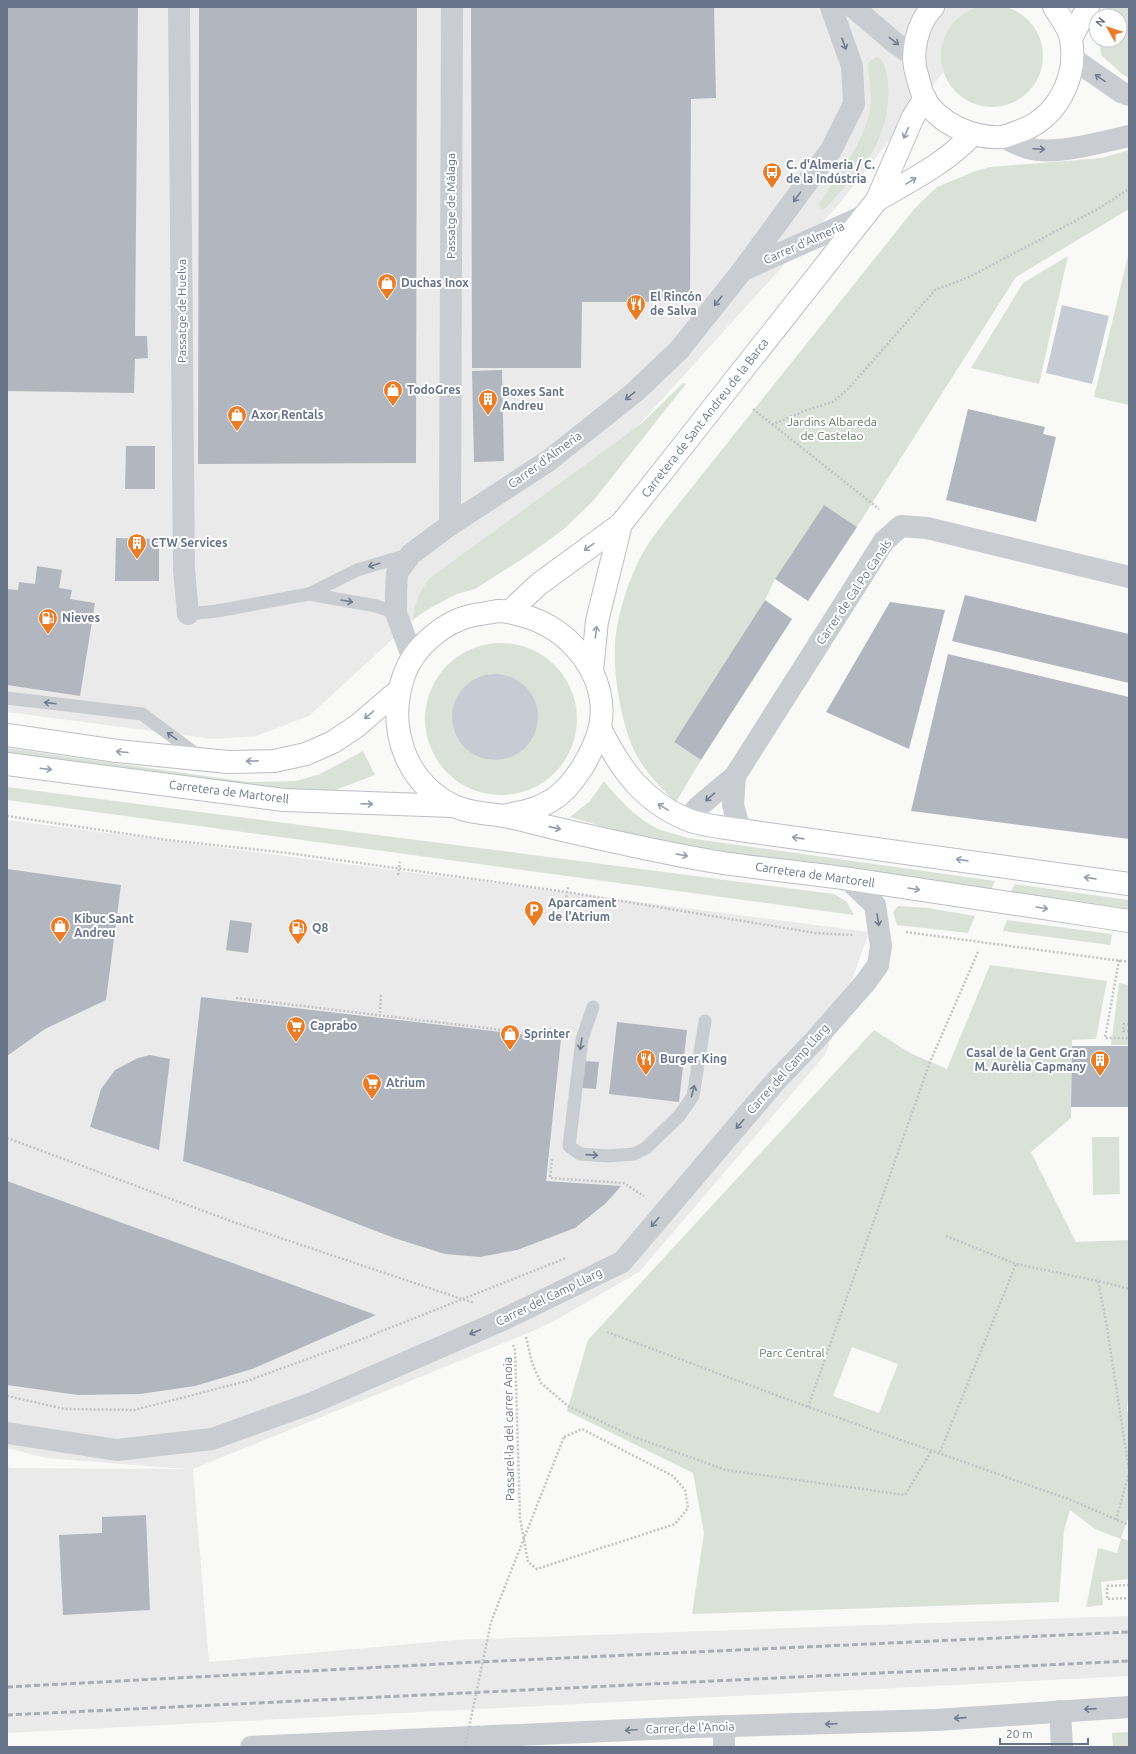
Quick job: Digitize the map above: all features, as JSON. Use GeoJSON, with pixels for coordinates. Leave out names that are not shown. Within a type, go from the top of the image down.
{"type":"FeatureCollection","features":[{"type":"Feature","properties":{"kind":"main road"},"geometry":{"type":"LineString","coordinates":[[933,7],[921,25],[915,45],[914,67],[924,98],[947,122],[973,134],[1002,137],[1029,128],[1055,107],[1062,96],[1071,73],[1071,48],[1065,23],[1054,7]]}},
{"type":"Feature","properties":{"kind":"main road"},"geometry":{"type":"LineString","coordinates":[[1071,48],[1088,7]]}},
{"type":"Feature","properties":{"kind":"main road","name":"Carretera de Sant Andreu de la Barca"},"geometry":{"type":"LineString","coordinates":[[509,612],[539,584],[621,524],[872,208],[913,117],[924,98]]}},
{"type":"Feature","properties":{"kind":"main road","name":"Carretera de Sant Andreu de la Barca"},"geometry":{"type":"LineString","coordinates":[[872,208],[960,148],[973,134]]}},
{"type":"Feature","properties":{"kind":"main road"},"geometry":{"type":"LineString","coordinates":[[592,671],[597,621],[621,524]]}},
{"type":"Feature","properties":{"kind":"main road","name":"Carretera de Martorell"},"geometry":{"type":"LineString","coordinates":[[503,816],[535,809],[550,802],[570,786],[588,759],[600,728],[601,714],[598,692],[592,671],[571,641],[553,627],[537,619],[499,611],[470,616],[444,627],[426,642],[413,659],[406,671],[399,690],[397,727],[403,750],[416,775],[440,798],[453,806],[471,812],[503,816],[660,851],[721,862],[848,879],[1129,921]]}},
{"type":"Feature","properties":{"kind":"main road","name":"Carretera de Martorell"},"geometry":{"type":"LineString","coordinates":[[7,735],[117,751],[228,762],[274,761],[306,754],[333,742],[357,726],[399,690]]}},
{"type":"Feature","properties":{"kind":"main road","name":"Carretera de Martorell"},"geometry":{"type":"LineString","coordinates":[[600,728],[613,756],[636,785],[660,805],[687,820],[740,830],[1129,884]]}},
{"type":"Feature","properties":{"kind":"main road","name":"Carretera de Martorell"},"geometry":{"type":"LineString","coordinates":[[7,764],[284,800],[453,806]]}},
{"type":"Feature","properties":{"kind":"street","name":"Passatge de Huelva"},"geometry":{"type":"LineString","coordinates":[[179,7],[184,570],[188,614]]}},
{"type":"Feature","properties":{"kind":"street","name":"Passatge de Màlaga"},"geometry":{"type":"LineString","coordinates":[[450,525],[452,7]]}},
{"type":"Feature","properties":{"kind":"street","name":"Carrer d'Almeria"},"geometry":{"type":"LineString","coordinates":[[413,659],[396,613],[397,573],[411,554],[450,525],[548,461],[635,392],[679,350],[742,271],[831,150],[854,104],[852,66],[831,7]]}},
{"type":"Feature","properties":{"kind":"street"},"geometry":{"type":"LineString","coordinates":[[853,7],[914,56]]}},
{"type":"Feature","properties":{"kind":"street"},"geometry":{"type":"LineString","coordinates":[[1071,48],[1121,92],[1129,95]]}},
{"type":"Feature","properties":{"kind":"street"},"geometry":{"type":"LineString","coordinates":[[1002,137],[1029,148],[1055,150],[1090,146],[1129,136]]}},
{"type":"Feature","properties":{"kind":"street","name":"Carrer d'Almeria"},"geometry":{"type":"LineString","coordinates":[[742,271],[872,208]]}},
{"type":"Feature","properties":{"kind":"street"},"geometry":{"type":"LineString","coordinates":[[901,526],[927,528],[1129,577]]}},
{"type":"Feature","properties":{"kind":"street","name":"Carrer de Cal Po Canals"},"geometry":{"type":"LineString","coordinates":[[687,820],[698,807],[734,776],[884,542],[901,526]]}},
{"type":"Feature","properties":{"kind":"street"},"geometry":{"type":"LineString","coordinates":[[734,776],[733,805],[740,830]]}},
{"type":"Feature","properties":{"kind":"street","name":"Carrer del Camp Llarg"},"geometry":{"type":"LineString","coordinates":[[7,1433],[117,1450],[212,1439],[312,1403],[498,1322],[622,1262],[774,1083],[816,1039],[865,983],[878,965],[881,946],[875,905],[848,879]]}},
{"type":"Feature","properties":{"kind":"street","name":"Carrer de l'Anoia"},"geometry":{"type":"LineString","coordinates":[[251,1747],[724,1737],[936,1720],[1129,1707]]}},
{"type":"Feature","properties":{"kind":"street"},"geometry":{"type":"LineString","coordinates":[[1060,1711],[1062,1747]]}},
{"type":"Feature","properties":{"kind":"lane"},"geometry":{"type":"LineString","coordinates":[[188,614],[217,611],[309,594],[357,570],[411,554]]}},
{"type":"Feature","properties":{"kind":"lane"},"geometry":{"type":"LineString","coordinates":[[309,594],[376,606],[396,613]]}},
{"type":"Feature","properties":{"kind":"lane","name":"Carretera de Martorell"},"geometry":{"type":"LineString","coordinates":[[7,698],[142,714],[203,759]]}},
{"type":"Feature","properties":{"kind":"lane"},"geometry":{"type":"LineString","coordinates":[[593,1007],[582,1040],[569,1146],[580,1154],[608,1156],[634,1154],[646,1148],[679,1116],[693,1096],[705,1021]]}},
{"type":"Feature","properties":{"kind":"path"},"geometry":{"type":"LineString","coordinates":[[772,424],[804,411],[833,402],[848,389],[935,290],[976,274],[1096,210],[1129,189]]}},
{"type":"Feature","properties":{"kind":"path"},"geometry":{"type":"LineString","coordinates":[[753,409],[901,526]]}},
{"type":"Feature","properties":{"kind":"path"},"geometry":{"type":"LineString","coordinates":[[7,816],[168,840],[288,853],[567,892],[815,933],[846,936],[897,930],[1129,962]]}},
{"type":"Feature","properties":{"kind":"path"},"geometry":{"type":"LineString","coordinates":[[398,875],[400,862]]}},
{"type":"Feature","properties":{"kind":"path"},"geometry":{"type":"LineString","coordinates":[[565,905],[568,886]]}},
{"type":"Feature","properties":{"kind":"path"},"geometry":{"type":"LineString","coordinates":[[808,1406],[930,1062],[978,952]]}},
{"type":"Feature","properties":{"kind":"path"},"geometry":{"type":"LineString","coordinates":[[1119,960],[1105,1038],[1129,1038]]}},
{"type":"Feature","properties":{"kind":"path"},"geometry":{"type":"LineString","coordinates":[[380,1013],[381,993]]}},
{"type":"Feature","properties":{"kind":"path"},"geometry":{"type":"LineString","coordinates":[[236,998],[568,1038]]}},
{"type":"Feature","properties":{"kind":"path"},"geometry":{"type":"LineString","coordinates":[[1129,1024],[1124,1024],[1123,1031],[1129,1031]]}},
{"type":"Feature","properties":{"kind":"path"},"geometry":{"type":"LineString","coordinates":[[550,1028],[550,1034]]}},
{"type":"Feature","properties":{"kind":"path"},"geometry":{"type":"LineString","coordinates":[[7,1138],[236,1223],[480,1304]]}},
{"type":"Feature","properties":{"kind":"path"},"geometry":{"type":"LineString","coordinates":[[553,1155],[550,1178],[624,1183],[646,1197],[642,1203]]}},
{"type":"Feature","properties":{"kind":"path"},"geometry":{"type":"LineString","coordinates":[[946,1236],[1016,1264],[1129,1289]]}},
{"type":"Feature","properties":{"kind":"path"},"geometry":{"type":"LineString","coordinates":[[7,1396],[65,1409],[134,1410],[247,1381],[356,1341],[568,1257]]}},
{"type":"Feature","properties":{"kind":"path"},"geometry":{"type":"LineString","coordinates":[[940,1452],[1016,1264]]}},
{"type":"Feature","properties":{"kind":"path"},"geometry":{"type":"LineString","coordinates":[[1098,1281],[1106,1322],[1129,1470]]}},
{"type":"Feature","properties":{"kind":"path","name":"Passarel·la del carrer Anoia"},"geometry":{"type":"LineString","coordinates":[[465,1747],[491,1622],[564,1437],[582,1429],[673,1476],[685,1490],[688,1508],[675,1524],[537,1569],[528,1562],[520,1518],[516,1350],[498,1322]]}},
{"type":"Feature","properties":{"kind":"path"},"geometry":{"type":"LineString","coordinates":[[607,1332],[808,1406],[1072,1500],[1129,1525]]}},
{"type":"Feature","properties":{"kind":"path"},"geometry":{"type":"LineString","coordinates":[[526,1334],[532,1363],[541,1384],[568,1406],[634,1437],[726,1470],[905,1495],[932,1450]]}},
{"type":"Feature","properties":{"kind":"path"},"geometry":{"type":"LineString","coordinates":[[1116,1520],[1129,1473]]}},
{"type":"Feature","properties":{"kind":"path"},"geometry":{"type":"LineString","coordinates":[[1129,1585],[1107,1586],[1107,1599],[1129,1598]]}},
{"type":"Feature","properties":{"kind":"shaded area"},"geometry":{"type":"Polygon","coordinates":[[[7,7],[995,7],[839,204],[552,521],[419,615],[309,716],[256,736],[213,739],[7,712],[7,7]]]}},
{"type":"Feature","properties":{"kind":"shaded area"},"geometry":{"type":"Polygon","coordinates":[[[1062,305],[1109,316],[1092,384],[1046,373],[1062,305]]]}},
{"type":"Feature","properties":{"kind":"shaded area"},"geometry":{"type":"Polygon","coordinates":[[[495,674],[503,675],[519,681],[531,693],[537,709],[537,725],[531,741],[519,753],[503,759],[495,760],[487,759],[471,753],[459,741],[453,725],[452,717],[453,709],[459,693],[471,681],[487,675],[495,674]]]}},
{"type":"Feature","properties":{"kind":"shaded area"},"geometry":{"type":"Polygon","coordinates":[[[7,820],[869,932],[825,1055],[639,1272],[554,1321],[526,1334],[193,1469],[209,1662],[455,1640],[1129,1616],[1129,1676],[7,1733],[7,1466],[11,1468],[185,1469],[46,1458],[7,1448],[7,820]]]}},
{"type":"Feature","properties":{"kind":"green space"},"geometry":{"type":"Polygon","coordinates":[[[992,5],[1012,9],[1020,13],[1028,20],[1035,28],[1039,36],[1043,56],[1039,76],[1035,84],[1028,92],[1020,99],[1012,103],[992,107],[972,103],[964,99],[956,92],[949,84],[945,76],[941,56],[945,36],[949,28],[956,20],[964,13],[972,9],[992,5]]]}},
{"type":"Feature","properties":{"kind":"green space"},"geometry":{"type":"Polygon","coordinates":[[[1129,7],[1129,78],[1122,74],[1101,55],[1101,48],[1128,48],[1128,8],[1107,8],[1129,7]]]}},
{"type":"Feature","properties":{"kind":"green space"},"geometry":{"type":"Polygon","coordinates":[[[876,57],[879,58],[884,64],[888,84],[887,111],[880,137],[866,161],[826,208],[822,209],[819,205],[820,202],[852,154],[865,128],[871,100],[868,63],[876,57]]]}},
{"type":"Feature","properties":{"kind":"green space","name":"Jardins Albareda de Castelao"},"geometry":{"type":"Polygon","coordinates":[[[1129,150],[1129,209],[1016,277],[857,527],[824,505],[775,579],[765,600],[674,742],[701,760],[676,802],[645,769],[631,744],[622,713],[616,679],[615,647],[620,614],[626,591],[639,560],[651,539],[915,208],[937,187],[973,172],[990,167],[1102,158],[1129,150]]]}},
{"type":"Feature","properties":{"kind":"green space"},"geometry":{"type":"Polygon","coordinates":[[[1129,252],[1129,405],[1094,397],[1129,252]]]}},
{"type":"Feature","properties":{"kind":"green space"},"geometry":{"type":"Polygon","coordinates":[[[1068,256],[1039,384],[971,368],[1023,283],[1068,256]]]}},
{"type":"Feature","properties":{"kind":"green space"},"geometry":{"type":"Polygon","coordinates":[[[683,383],[686,384],[593,501],[564,529],[527,556],[475,589],[457,594],[413,619],[418,597],[430,578],[641,424],[683,383]]]}},
{"type":"Feature","properties":{"kind":"green space"},"geometry":{"type":"Polygon","coordinates":[[[501,643],[530,649],[537,652],[555,665],[568,683],[571,690],[577,719],[571,748],[568,755],[555,773],[537,786],[530,789],[501,795],[472,789],[465,786],[447,773],[434,755],[431,748],[425,719],[431,690],[434,683],[447,665],[465,652],[472,649],[501,643]]]}},
{"type":"Feature","properties":{"kind":"green space"},"geometry":{"type":"Polygon","coordinates":[[[7,748],[248,782],[296,781],[320,774],[363,751],[375,775],[327,793],[300,796],[7,758],[7,748]]]}},
{"type":"Feature","properties":{"kind":"green space"},"geometry":{"type":"Polygon","coordinates":[[[604,781],[622,802],[645,821],[661,830],[688,838],[995,881],[990,892],[653,841],[570,817],[590,801],[604,781]]]}},
{"type":"Feature","properties":{"kind":"green space"},"geometry":{"type":"Polygon","coordinates":[[[7,787],[834,894],[847,902],[854,915],[7,800],[7,787]]]}},
{"type":"Feature","properties":{"kind":"green space"},"geometry":{"type":"Polygon","coordinates":[[[1015,884],[1129,900],[1129,910],[1010,893],[1015,884]]]}},
{"type":"Feature","properties":{"kind":"green space"},"geometry":{"type":"Polygon","coordinates":[[[898,906],[928,908],[975,916],[968,933],[897,925],[893,912],[898,906]]]}},
{"type":"Feature","properties":{"kind":"green space"},"geometry":{"type":"Polygon","coordinates":[[[1007,920],[1112,934],[1110,945],[1003,931],[1007,920]]]}},
{"type":"Feature","properties":{"kind":"green space","name":"Parc Central"},"geometry":{"type":"Polygon","coordinates":[[[990,965],[1107,981],[1096,1039],[1072,1040],[1071,1118],[1031,1152],[1076,1242],[1129,1240],[1129,1389],[1127,1409],[1129,1418],[1129,1516],[1121,1538],[1129,1541],[1129,1579],[1101,1582],[1103,1605],[1086,1607],[1098,1548],[1117,1553],[1121,1539],[1095,1529],[1070,1510],[1064,1530],[1059,1602],[692,1614],[704,1533],[693,1473],[567,1411],[588,1340],[874,1030],[910,1053],[947,1069],[990,965]],[[852,1347],[833,1396],[879,1413],[898,1364],[852,1347]]]}},
{"type":"Feature","properties":{"kind":"green space"},"geometry":{"type":"Polygon","coordinates":[[[1119,983],[1129,985],[1129,1045],[1111,1045],[1119,983]]]}},
{"type":"Feature","properties":{"kind":"green space"},"geometry":{"type":"Polygon","coordinates":[[[1092,1137],[1119,1137],[1120,1194],[1093,1195],[1092,1137]]]}},
{"type":"Feature","properties":{"kind":"green space"},"geometry":{"type":"Polygon","coordinates":[[[1129,1732],[1129,1747],[1113,1747],[1112,1733],[1129,1732]]]}},
{"type":"Feature","properties":{"kind":"building"},"geometry":{"type":"Polygon","coordinates":[[[7,7],[138,7],[135,336],[147,336],[148,358],[135,359],[134,393],[7,391],[7,7]]]}},
{"type":"Feature","properties":{"kind":"building"},"geometry":{"type":"Polygon","coordinates":[[[199,7],[417,7],[416,463],[198,464],[199,7]]]}},
{"type":"Feature","properties":{"kind":"building"},"geometry":{"type":"Polygon","coordinates":[[[471,7],[714,7],[716,98],[691,99],[690,298],[687,302],[582,302],[581,368],[472,368],[471,7]]]}},
{"type":"Feature","properties":{"kind":"building","name":"Boxes Sant Andreu"},"geometry":{"type":"Polygon","coordinates":[[[502,370],[504,461],[474,462],[472,371],[502,370]]]}},
{"type":"Feature","properties":{"kind":"building"},"geometry":{"type":"Polygon","coordinates":[[[968,409],[1045,427],[1043,434],[1056,437],[1036,522],[946,500],[968,409]]]}},
{"type":"Feature","properties":{"kind":"building"},"geometry":{"type":"Polygon","coordinates":[[[126,446],[155,446],[155,489],[125,489],[126,446]]]}},
{"type":"Feature","properties":{"kind":"building"},"geometry":{"type":"Polygon","coordinates":[[[824,505],[857,527],[808,601],[775,579],[824,505]]]}},
{"type":"Feature","properties":{"kind":"building","name":"CTW Services"},"geometry":{"type":"Polygon","coordinates":[[[116,538],[159,539],[159,581],[115,581],[116,538]]]}},
{"type":"Feature","properties":{"kind":"building","name":"Nieves"},"geometry":{"type":"Polygon","coordinates":[[[37,566],[62,570],[59,588],[72,590],[70,599],[95,603],[80,696],[7,685],[7,589],[18,590],[19,582],[35,584],[37,566]]]}},
{"type":"Feature","properties":{"kind":"building"},"geometry":{"type":"Polygon","coordinates":[[[965,595],[1129,634],[1129,683],[952,641],[965,595]]]}},
{"type":"Feature","properties":{"kind":"building"},"geometry":{"type":"Polygon","coordinates":[[[765,600],[792,619],[701,760],[674,742],[765,600]]]}},
{"type":"Feature","properties":{"kind":"building"},"geometry":{"type":"Polygon","coordinates":[[[890,602],[945,610],[909,749],[826,712],[890,602]]]}},
{"type":"Feature","properties":{"kind":"building"},"geometry":{"type":"Polygon","coordinates":[[[948,654],[1129,697],[1129,839],[911,811],[948,654]]]}},
{"type":"Feature","properties":{"kind":"building","name":"Kibuc Sant Andreu"},"geometry":{"type":"Polygon","coordinates":[[[7,869],[121,885],[106,1000],[45,1029],[7,1056],[7,869]]]}},
{"type":"Feature","properties":{"kind":"building"},"geometry":{"type":"Polygon","coordinates":[[[230,920],[252,923],[248,953],[226,950],[230,920]]]}},
{"type":"Feature","properties":{"kind":"building","name":"Atrium"},"geometry":{"type":"Polygon","coordinates":[[[201,997],[561,1039],[546,1181],[621,1186],[606,1203],[575,1228],[517,1250],[480,1257],[445,1254],[394,1238],[280,1194],[183,1161],[201,997]]]}},
{"type":"Feature","properties":{"kind":"building","name":"Burger King"},"geometry":{"type":"Polygon","coordinates":[[[617,1022],[687,1030],[679,1102],[609,1094],[617,1022]]]}},
{"type":"Feature","properties":{"kind":"building","name":"Casal de la Gent Gran M. Aurèlia Capmany"},"geometry":{"type":"Polygon","coordinates":[[[1072,1046],[1129,1046],[1129,1107],[1071,1107],[1072,1046]]]}},
{"type":"Feature","properties":{"kind":"building"},"geometry":{"type":"Polygon","coordinates":[[[150,1055],[170,1059],[159,1150],[90,1127],[101,1089],[115,1070],[138,1058],[150,1055]]]}},
{"type":"Feature","properties":{"kind":"building"},"geometry":{"type":"Polygon","coordinates":[[[584,1061],[599,1062],[596,1089],[582,1088],[584,1061]]]}},
{"type":"Feature","properties":{"kind":"building"},"geometry":{"type":"Polygon","coordinates":[[[7,1181],[376,1315],[252,1369],[195,1386],[140,1394],[78,1395],[7,1385],[7,1181]]]}},
{"type":"Feature","properties":{"kind":"building"},"geometry":{"type":"Polygon","coordinates":[[[146,1515],[150,1610],[63,1615],[59,1535],[102,1533],[102,1517],[146,1515]]]}},
{"type":"Feature","properties":{"kind":"railway"},"geometry":{"type":"LineString","coordinates":[[7,1687],[477,1662],[1129,1632]]}},
{"type":"Feature","properties":{"kind":"railway"},"geometry":{"type":"LineString","coordinates":[[7,1715],[1129,1661]]}},
{"type":"Feature","properties":{"kind":"place","name":"C. d'Almeria / C. de la Indústria"},"geometry":{"type":"Point","coordinates":[772,189]}},
{"type":"Feature","properties":{"kind":"place","name":"Duchas Inox"},"geometry":{"type":"Point","coordinates":[387,300]}},
{"type":"Feature","properties":{"kind":"place","name":"El Rincón de Salva"},"geometry":{"type":"Point","coordinates":[636,321]}},
{"type":"Feature","properties":{"kind":"place","name":"TodoGres"},"geometry":{"type":"Point","coordinates":[393,407]}},
{"type":"Feature","properties":{"kind":"place","name":"Boxes Sant Andreu"},"geometry":{"type":"Point","coordinates":[488,416]}},
{"type":"Feature","properties":{"kind":"place","name":"Axor Rentals"},"geometry":{"type":"Point","coordinates":[237,432]}},
{"type":"Feature","properties":{"kind":"place","name":"CTW Services"},"geometry":{"type":"Point","coordinates":[137,560]}},
{"type":"Feature","properties":{"kind":"place","name":"Nieves"},"geometry":{"type":"Point","coordinates":[48,635]}},
{"type":"Feature","properties":{"kind":"place","name":"Aparcament de l'Atrium"},"geometry":{"type":"Point","coordinates":[534,927]}},
{"type":"Feature","properties":{"kind":"place","name":"Kibuc Sant Andreu"},"geometry":{"type":"Point","coordinates":[60,943]}},
{"type":"Feature","properties":{"kind":"place","name":"Q8"},"geometry":{"type":"Point","coordinates":[298,945]}},
{"type":"Feature","properties":{"kind":"place","name":"Caprabo"},"geometry":{"type":"Point","coordinates":[296,1043]}},
{"type":"Feature","properties":{"kind":"place","name":"Sprinter"},"geometry":{"type":"Point","coordinates":[510,1051]}},
{"type":"Feature","properties":{"kind":"place","name":"Burger King"},"geometry":{"type":"Point","coordinates":[646,1076]}},
{"type":"Feature","properties":{"kind":"place","name":"Casal de la Gent Gran M. Aurèlia Capmany"},"geometry":{"type":"Point","coordinates":[1100,1077]}},
{"type":"Feature","properties":{"kind":"place","name":"Atrium"},"geometry":{"type":"Point","coordinates":[372,1100]}}]}
